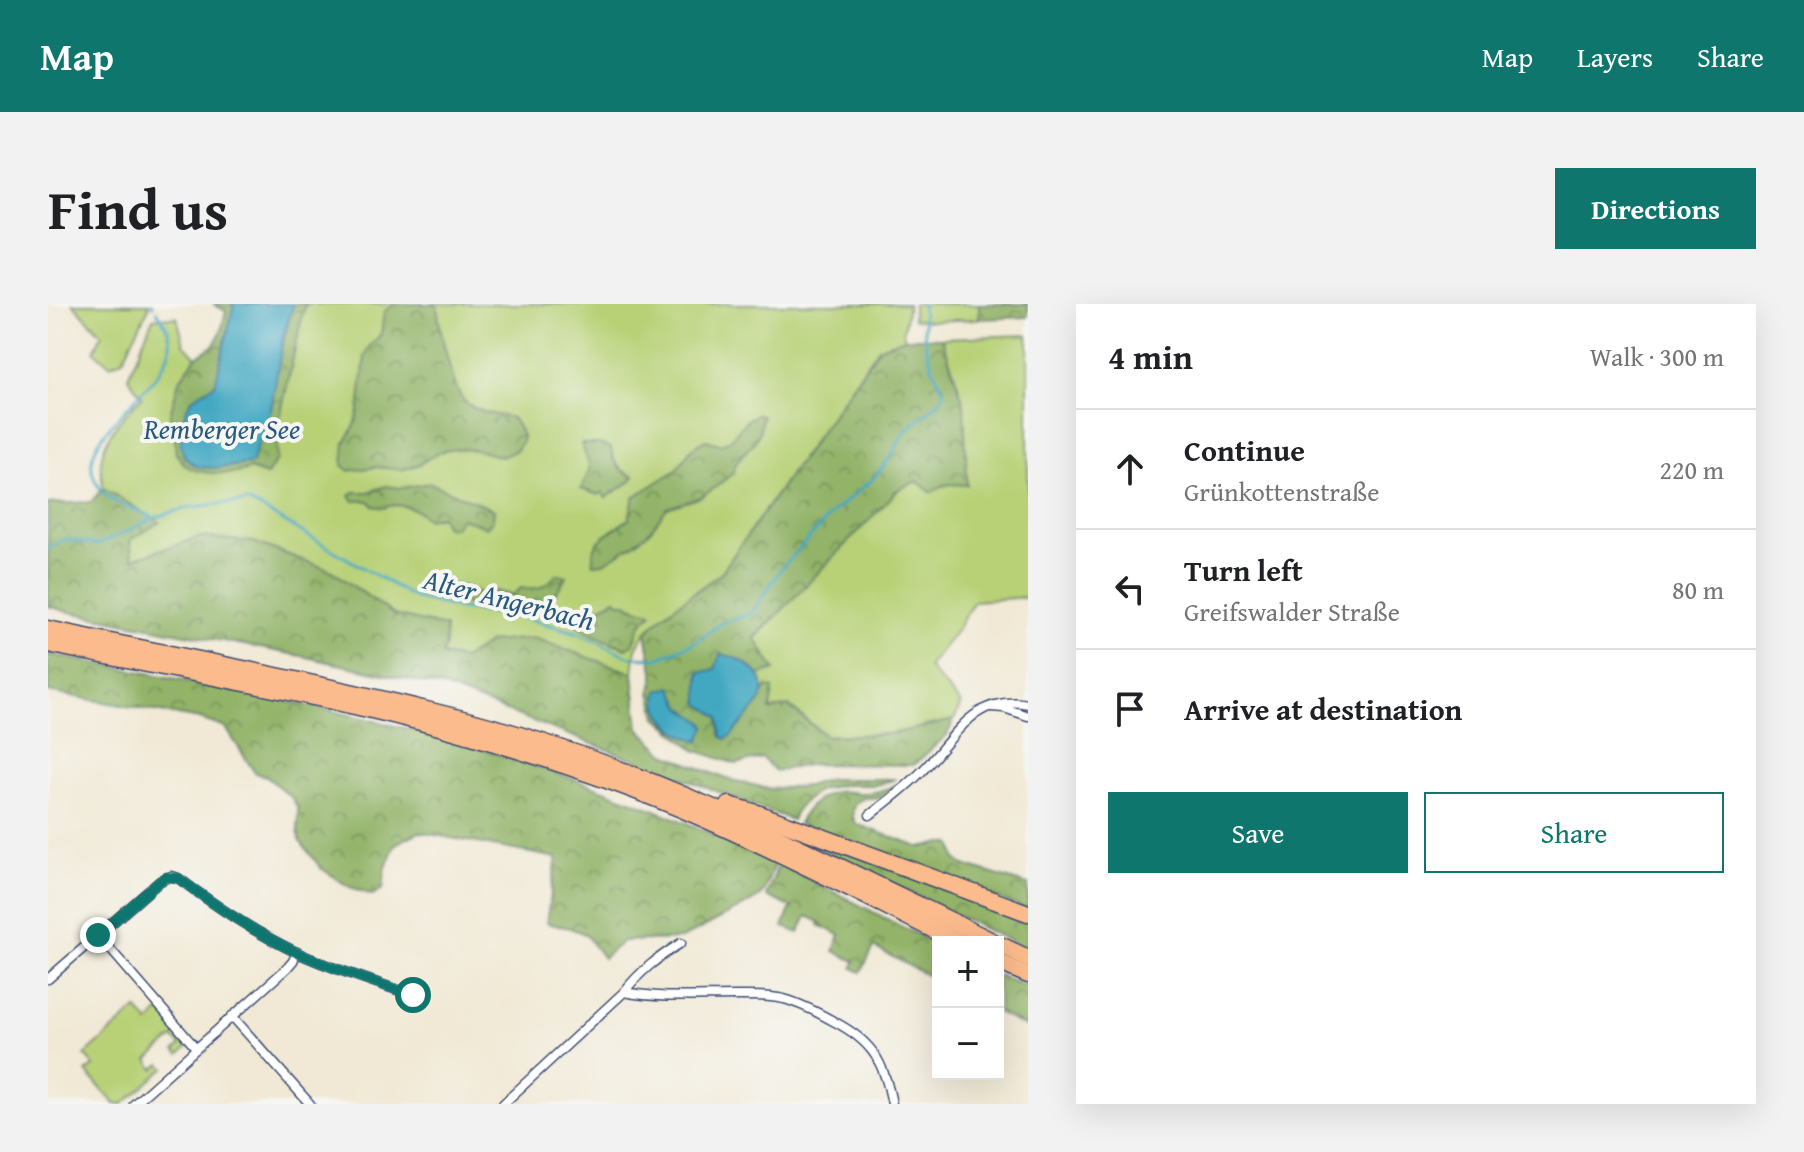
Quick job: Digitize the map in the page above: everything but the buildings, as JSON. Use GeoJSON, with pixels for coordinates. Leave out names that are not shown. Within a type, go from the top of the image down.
{"type":"FeatureCollection","features":[{"type":"Feature","properties":{"kind":"highway"},"geometry":{"type":"LineString","coordinates":[[48,629],[355,693],[499,729],[597,761],[755,826],[982,936]]}},
{"type":"Feature","properties":{"kind":"highway"},"geometry":{"type":"LineString","coordinates":[[48,644],[369,710],[512,748],[593,775],[699,817],[946,936]]}},
{"type":"Feature","properties":{"kind":"highway"},"geometry":{"type":"LineString","coordinates":[[670,790],[757,813],[1028,913]]}},
{"type":"Feature","properties":{"kind":"highway"},"geometry":{"type":"LineString","coordinates":[[1004,947],[1028,958]]}},
{"type":"Feature","properties":{"kind":"highway"},"geometry":{"type":"LineString","coordinates":[[1004,965],[1028,975]]}},
{"type":"Feature","properties":{"kind":"street"},"geometry":{"type":"LineString","coordinates":[[870,815],[923,770],[972,715],[986,707],[1006,702],[1028,704]]}},
{"type":"Feature","properties":{"kind":"street"},"geometry":{"type":"LineString","coordinates":[[986,707],[1004,708],[1028,716]]}},
{"type":"Feature","properties":{"kind":"street"},"geometry":{"type":"LineString","coordinates":[[48,979],[160,881],[171,876],[232,917],[297,952],[338,970],[413,995]]}},
{"type":"Feature","properties":{"kind":"street"},"geometry":{"type":"LineString","coordinates":[[98,935],[196,1048]]}},
{"type":"Feature","properties":{"kind":"street"},"geometry":{"type":"LineString","coordinates":[[503,1104],[647,967],[681,943]]}},
{"type":"Feature","properties":{"kind":"street"},"geometry":{"type":"LineString","coordinates":[[134,1104],[144,1101],[196,1048],[287,968],[297,952]]}},
{"type":"Feature","properties":{"kind":"street"},"geometry":{"type":"LineString","coordinates":[[624,992],[645,996],[762,996],[804,1006],[854,1032],[874,1051],[883,1069],[892,1104]]}},
{"type":"Feature","properties":{"kind":"street"},"geometry":{"type":"LineString","coordinates":[[232,1016],[310,1104]]}},
{"type":"Feature","properties":{"kind":"green space"},"geometry":{"type":"Polygon","coordinates":[[[73,304],[149,304],[149,307],[123,359],[110,365],[94,351],[102,334],[73,304]]]}},
{"type":"Feature","properties":{"kind":"green space"},"geometry":{"type":"Polygon","coordinates":[[[213,304],[234,305],[215,385],[191,400],[182,451],[190,463],[201,467],[251,463],[293,304],[306,304],[277,431],[277,459],[267,475],[250,469],[229,473],[196,470],[176,454],[170,415],[179,381],[196,357],[214,345],[221,332],[226,311],[213,304]]]}},
{"type":"Feature","properties":{"kind":"green space"},"geometry":{"type":"Polygon","coordinates":[[[306,304],[908,304],[903,332],[905,338],[879,347],[721,573],[663,615],[646,632],[636,648],[633,673],[598,662],[490,642],[463,659],[441,655],[445,627],[394,615],[332,571],[200,537],[132,560],[130,540],[159,522],[103,488],[101,462],[110,434],[142,397],[128,377],[153,318],[177,317],[184,344],[196,357],[179,381],[170,415],[176,454],[222,471],[250,469],[267,475],[277,459],[277,431],[306,304]]]}},
{"type":"Feature","properties":{"kind":"green space"},"geometry":{"type":"Polygon","coordinates":[[[394,304],[437,304],[446,355],[459,394],[474,408],[512,418],[523,439],[517,450],[502,457],[476,450],[453,449],[439,452],[418,465],[402,470],[376,467],[349,471],[343,465],[345,443],[359,411],[365,356],[381,334],[384,312],[394,304]]]}},
{"type":"Feature","properties":{"kind":"green space"},"geometry":{"type":"Polygon","coordinates":[[[913,304],[979,304],[979,319],[913,319],[913,304]]]}},
{"type":"Feature","properties":{"kind":"green space"},"geometry":{"type":"Polygon","coordinates":[[[979,304],[1028,304],[1028,317],[979,319],[979,304]]]}},
{"type":"Feature","properties":{"kind":"green space"},"geometry":{"type":"Polygon","coordinates":[[[1028,335],[1028,597],[974,601],[928,667],[961,704],[954,720],[891,734],[826,736],[789,706],[770,710],[767,687],[761,701],[763,686],[759,675],[775,670],[754,638],[900,488],[917,481],[931,492],[948,484],[964,404],[942,338],[1028,335]]]}},
{"type":"Feature","properties":{"kind":"green space"},"geometry":{"type":"Polygon","coordinates":[[[905,338],[942,338],[964,404],[967,485],[948,484],[931,492],[917,481],[900,488],[755,638],[775,670],[759,675],[748,665],[699,674],[699,703],[719,717],[720,733],[747,714],[767,687],[773,689],[770,710],[788,706],[826,736],[891,734],[954,720],[947,735],[914,765],[813,764],[775,771],[762,758],[736,764],[695,750],[657,717],[651,691],[654,676],[646,633],[663,615],[721,573],[880,347],[905,338]]]}},
{"type":"Feature","properties":{"kind":"green space"},"geometry":{"type":"Polygon","coordinates":[[[756,414],[762,416],[758,435],[738,459],[733,473],[701,497],[667,508],[649,532],[634,544],[604,563],[593,564],[598,542],[629,519],[634,497],[675,471],[692,448],[706,440],[720,444],[729,441],[756,414]]]}},
{"type":"Feature","properties":{"kind":"green space"},"geometry":{"type":"Polygon","coordinates":[[[581,444],[611,448],[618,466],[634,476],[631,481],[606,498],[602,492],[599,495],[581,489],[589,464],[581,444]]]}},
{"type":"Feature","properties":{"kind":"green space"},"geometry":{"type":"Polygon","coordinates":[[[430,483],[494,510],[493,520],[486,527],[461,518],[454,527],[446,527],[441,516],[427,519],[406,507],[394,505],[383,508],[369,501],[354,501],[350,496],[354,492],[368,492],[386,486],[402,488],[430,483]]]}},
{"type":"Feature","properties":{"kind":"green space"},"geometry":{"type":"Polygon","coordinates":[[[103,488],[160,522],[130,540],[132,559],[200,537],[254,542],[332,571],[394,615],[445,627],[442,655],[463,659],[490,642],[533,638],[633,673],[639,728],[665,754],[724,778],[769,789],[807,786],[830,779],[896,779],[875,785],[840,785],[818,790],[798,807],[792,820],[446,688],[48,606],[48,504],[91,502],[103,488]]]}},
{"type":"Feature","properties":{"kind":"green space"},"geometry":{"type":"Polygon","coordinates":[[[556,574],[567,576],[548,599],[529,608],[508,612],[446,600],[437,591],[440,587],[457,585],[481,593],[494,591],[513,595],[521,588],[545,585],[556,574]]]}},
{"type":"Feature","properties":{"kind":"green space"},"geometry":{"type":"Polygon","coordinates":[[[616,599],[652,613],[640,625],[634,643],[627,648],[587,632],[571,617],[616,599]]]}},
{"type":"Feature","properties":{"kind":"green space"},"geometry":{"type":"Polygon","coordinates":[[[48,654],[280,700],[453,741],[611,793],[775,862],[760,896],[744,906],[681,939],[623,941],[603,958],[585,934],[546,923],[557,858],[419,832],[395,844],[385,870],[383,889],[372,895],[348,886],[321,868],[300,841],[298,808],[292,798],[267,777],[255,773],[226,728],[200,719],[48,692],[48,654]]]}},
{"type":"Feature","properties":{"kind":"green space"},"geometry":{"type":"Polygon","coordinates":[[[899,784],[884,797],[865,798],[857,802],[853,812],[856,824],[919,847],[944,843],[953,845],[956,859],[964,865],[1028,885],[1028,910],[798,824],[823,796],[843,791],[872,793],[899,784]]]}},
{"type":"Feature","properties":{"kind":"green space"},"geometry":{"type":"Polygon","coordinates":[[[776,827],[1028,917],[1028,950],[776,827]]]}},
{"type":"Feature","properties":{"kind":"green space"},"geometry":{"type":"Polygon","coordinates":[[[779,864],[932,942],[932,978],[874,947],[861,972],[853,968],[855,961],[834,951],[840,935],[807,916],[799,933],[783,927],[791,907],[766,896],[779,864]]]}},
{"type":"Feature","properties":{"kind":"green space"},"geometry":{"type":"Polygon","coordinates":[[[1004,978],[1028,988],[1028,1028],[1004,1016],[1004,978]]]}},
{"type":"Feature","properties":{"kind":"green space"},"geometry":{"type":"Polygon","coordinates":[[[137,1009],[149,1023],[160,1011],[185,1040],[186,1049],[179,1055],[175,1051],[181,1045],[173,1038],[148,1060],[154,1069],[161,1064],[165,1068],[123,1104],[115,1104],[86,1072],[94,1066],[85,1055],[137,1009]]]}},
{"type":"Feature","properties":{"kind":"water","name":"Remberger See"},"geometry":{"type":"Polygon","coordinates":[[[233,304],[293,304],[283,338],[271,409],[251,464],[201,467],[186,457],[180,439],[181,429],[190,402],[215,384],[233,304]]]}},
{"type":"Feature","properties":{"kind":"water"},"geometry":{"type":"Polygon","coordinates":[[[720,654],[752,668],[762,682],[763,691],[759,703],[726,739],[721,737],[719,717],[699,703],[699,673],[715,669],[720,654]]]}},
{"type":"Feature","properties":{"kind":"water"},"geometry":{"type":"Polygon","coordinates":[[[672,687],[682,707],[706,727],[700,740],[676,730],[662,716],[657,699],[659,690],[672,687]]]}},
{"type":"Feature","properties":{"kind":"waterway","name":"Alter Angerbach"},"geometry":{"type":"LineString","coordinates":[[157,311],[170,339],[167,358],[155,377],[104,435],[93,454],[93,474],[110,498],[154,518],[187,508],[248,502],[413,597],[461,609],[521,617],[579,633],[630,657],[657,658],[696,642],[720,624],[752,613],[781,569],[833,512],[874,478],[905,431],[939,402],[944,394],[925,342],[922,304]]}},
{"type":"Feature","properties":{"kind":"waterway"},"geometry":{"type":"LineString","coordinates":[[48,548],[64,539],[98,545],[154,518]]}},
{"type":"Feature","properties":{"kind":"route"},"geometry":{"type":"LineString","coordinates":[[98,935],[160,881],[171,876],[232,917],[297,952],[338,970],[413,995]]}}]}
